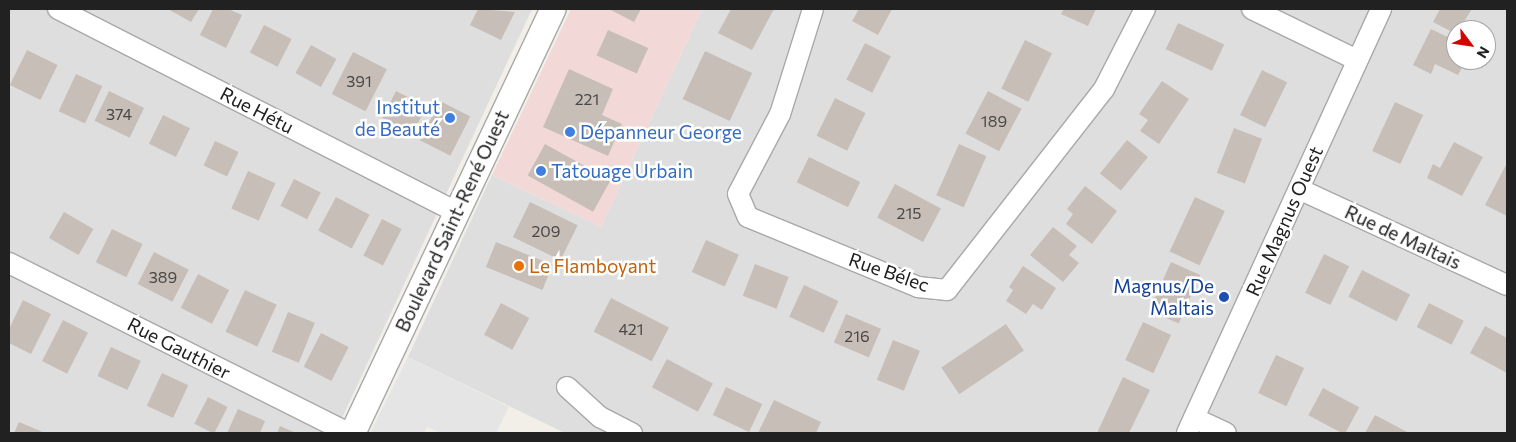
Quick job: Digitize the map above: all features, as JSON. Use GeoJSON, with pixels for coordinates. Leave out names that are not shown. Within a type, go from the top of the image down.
{"type":"FeatureCollection","features":[{"type":"Feature","properties":{"kind":"street","name":"Rue Hétu"},"geometry":{"type":"LineString","coordinates":[[58,9],[456,212]]}},
{"type":"Feature","properties":{"kind":"street","name":"Boulevard Saint-René Ouest"},"geometry":{"type":"LineString","coordinates":[[352,433],[552,9]]}},
{"type":"Feature","properties":{"kind":"street","name":"Rue Bélec"},"geometry":{"type":"LineString","coordinates":[[813,9],[780,114],[738,194],[748,217],[918,287],[947,290],[1104,89],[1145,9]]}},
{"type":"Feature","properties":{"kind":"street"},"geometry":{"type":"LineString","coordinates":[[1252,9],[1357,60]]}},
{"type":"Feature","properties":{"kind":"street","name":"Rue Magnus Ouest"},"geometry":{"type":"LineString","coordinates":[[1190,426],[1381,9]]}},
{"type":"Feature","properties":{"kind":"street","name":"Rue de Maltais"},"geometry":{"type":"LineString","coordinates":[[1299,189],[1507,285]]}},
{"type":"Feature","properties":{"kind":"street","name":"Rue Gauthier"},"geometry":{"type":"LineString","coordinates":[[9,263],[348,433]]}},
{"type":"Feature","properties":{"kind":"street"},"geometry":{"type":"LineString","coordinates":[[566,387],[600,417],[632,433]]}},
{"type":"Feature","properties":{"kind":"street"},"geometry":{"type":"LineString","coordinates":[[1190,426],[1226,433]]}},
{"type":"Feature","properties":{"kind":"shaded area"},"geometry":{"type":"Polygon","coordinates":[[[9,9],[532,9],[335,433],[9,433],[9,9]]]}},
{"type":"Feature","properties":{"kind":"shaded area"},"geometry":{"type":"Polygon","coordinates":[[[571,9],[702,9],[601,227],[492,175],[571,9]]]}},
{"type":"Feature","properties":{"kind":"shaded area"},"geometry":{"type":"Polygon","coordinates":[[[702,9],[1507,9],[1507,433],[565,433],[408,357],[492,175],[601,227],[702,9]]]}},
{"type":"Feature","properties":{"kind":"shaded area"},"geometry":{"type":"Polygon","coordinates":[[[408,357],[509,407],[496,433],[441,433],[427,427],[424,433],[370,433],[408,357]]]}},
{"type":"Feature","properties":{"kind":"building"},"geometry":{"type":"Polygon","coordinates":[[[168,9],[199,9],[191,22],[168,9]]]}},
{"type":"Feature","properties":{"kind":"building"},"geometry":{"type":"Polygon","coordinates":[[[213,9],[228,9],[242,15],[226,48],[200,35],[213,9]]]}},
{"type":"Feature","properties":{"kind":"building"},"geometry":{"type":"Polygon","coordinates":[[[478,9],[515,12],[501,40],[470,25],[478,9]]]}},
{"type":"Feature","properties":{"kind":"building"},"geometry":{"type":"Polygon","coordinates":[[[609,9],[641,9],[634,22],[609,9]]]}},
{"type":"Feature","properties":{"kind":"building"},"geometry":{"type":"Polygon","coordinates":[[[731,9],[774,9],[752,50],[718,33],[731,9]]]}},
{"type":"Feature","properties":{"kind":"building"},"geometry":{"type":"Polygon","coordinates":[[[859,9],[892,9],[878,35],[852,21],[859,9]]]}},
{"type":"Feature","properties":{"kind":"building"},"geometry":{"type":"Polygon","coordinates":[[[1064,9],[1096,9],[1088,26],[1061,14],[1064,9]]]}},
{"type":"Feature","properties":{"kind":"building"},"geometry":{"type":"Polygon","coordinates":[[[1440,9],[1472,9],[1465,20],[1446,20],[1446,29],[1433,22],[1440,9]]]}},
{"type":"Feature","properties":{"kind":"building"},"geometry":{"type":"Polygon","coordinates":[[[1178,23],[1224,45],[1212,71],[1166,49],[1178,23]]]}},
{"type":"Feature","properties":{"kind":"building"},"geometry":{"type":"Polygon","coordinates":[[[264,25],[292,39],[278,67],[250,53],[264,25]]]}},
{"type":"Feature","properties":{"kind":"building"},"geometry":{"type":"Polygon","coordinates":[[[1431,29],[1446,36],[1446,69],[1435,64],[1431,74],[1413,65],[1431,29]]]}},
{"type":"Feature","properties":{"kind":"building"},"geometry":{"type":"Polygon","coordinates":[[[608,30],[648,48],[637,73],[597,56],[608,30]]]}},
{"type":"Feature","properties":{"kind":"building"},"geometry":{"type":"Polygon","coordinates":[[[1025,40],[1052,53],[1028,102],[1001,89],[1025,40]]]}},
{"type":"Feature","properties":{"kind":"building"},"geometry":{"type":"Polygon","coordinates":[[[865,43],[891,56],[872,93],[846,80],[865,43]]]}},
{"type":"Feature","properties":{"kind":"building"},"geometry":{"type":"Polygon","coordinates":[[[311,45],[336,59],[321,87],[295,73],[311,45]]]}},
{"type":"Feature","properties":{"kind":"building"},"geometry":{"type":"Polygon","coordinates":[[[27,50],[58,65],[40,100],[10,85],[27,50]]]}},
{"type":"Feature","properties":{"kind":"building"},"geometry":{"type":"Polygon","coordinates":[[[705,51],[752,73],[730,121],[683,99],[705,51]]]}},
{"type":"Feature","properties":{"kind":"building"},"geometry":{"type":"Polygon","coordinates":[[[353,52],[387,69],[366,111],[332,94],[353,52]]]}},
{"type":"Feature","properties":{"kind":"building"},"geometry":{"type":"Polygon","coordinates":[[[569,69],[613,89],[602,115],[622,124],[608,156],[543,127],[569,69]]]}},
{"type":"Feature","properties":{"kind":"building"},"geometry":{"type":"Polygon","coordinates":[[[1262,70],[1287,82],[1265,127],[1240,115],[1262,70]]]}},
{"type":"Feature","properties":{"kind":"building"},"geometry":{"type":"Polygon","coordinates":[[[1448,70],[1461,70],[1458,75],[1448,70]]]}},
{"type":"Feature","properties":{"kind":"building"},"geometry":{"type":"Polygon","coordinates":[[[76,74],[102,86],[85,123],[59,111],[76,74]]]}},
{"type":"Feature","properties":{"kind":"building"},"geometry":{"type":"Polygon","coordinates":[[[1162,81],[1189,99],[1159,144],[1140,131],[1148,120],[1139,114],[1162,81]]]}},
{"type":"Feature","properties":{"kind":"building"},"geometry":{"type":"Polygon","coordinates":[[[109,91],[144,108],[130,138],[95,121],[109,91]]]}},
{"type":"Feature","properties":{"kind":"building"},"geometry":{"type":"Polygon","coordinates":[[[396,91],[426,106],[413,133],[382,118],[396,91]]]}},
{"type":"Feature","properties":{"kind":"building"},"geometry":{"type":"Polygon","coordinates":[[[988,91],[1022,109],[999,151],[965,133],[988,91]]]}},
{"type":"Feature","properties":{"kind":"building"},"geometry":{"type":"Polygon","coordinates":[[[835,98],[866,113],[847,151],[817,136],[835,98]]]}},
{"type":"Feature","properties":{"kind":"building"},"geometry":{"type":"Polygon","coordinates":[[[440,101],[470,116],[450,156],[420,140],[440,101]]]}},
{"type":"Feature","properties":{"kind":"building"},"geometry":{"type":"Polygon","coordinates":[[[1395,102],[1423,115],[1400,164],[1372,151],[1395,102]]]}},
{"type":"Feature","properties":{"kind":"building"},"geometry":{"type":"Polygon","coordinates":[[[163,115],[190,128],[176,157],[149,144],[163,115]]]}},
{"type":"Feature","properties":{"kind":"building"},"geometry":{"type":"Polygon","coordinates":[[[1234,128],[1262,139],[1245,184],[1217,173],[1234,128]]]}},
{"type":"Feature","properties":{"kind":"building"},"geometry":{"type":"Polygon","coordinates":[[[1127,140],[1148,157],[1121,190],[1100,173],[1127,140]]]}},
{"type":"Feature","properties":{"kind":"building"},"geometry":{"type":"Polygon","coordinates":[[[215,141],[239,152],[227,176],[204,165],[215,141]]]}},
{"type":"Feature","properties":{"kind":"building"},"geometry":{"type":"Polygon","coordinates":[[[1454,142],[1483,157],[1462,196],[1427,178],[1433,164],[1440,168],[1454,142]]]}},
{"type":"Feature","properties":{"kind":"building"},"geometry":{"type":"Polygon","coordinates":[[[545,144],[611,180],[593,212],[528,175],[545,144]]]}},
{"type":"Feature","properties":{"kind":"building"},"geometry":{"type":"Polygon","coordinates":[[[959,144],[986,156],[964,207],[936,195],[959,144]]]}},
{"type":"Feature","properties":{"kind":"building"},"geometry":{"type":"Polygon","coordinates":[[[809,157],[860,182],[848,207],[797,182],[809,157]]]}},
{"type":"Feature","properties":{"kind":"building"},"geometry":{"type":"Polygon","coordinates":[[[1507,163],[1507,216],[1485,205],[1507,163]]]}},
{"type":"Feature","properties":{"kind":"building"},"geometry":{"type":"Polygon","coordinates":[[[248,171],[275,183],[259,221],[231,208],[248,171]]]}},
{"type":"Feature","properties":{"kind":"building"},"geometry":{"type":"Polygon","coordinates":[[[294,179],[321,193],[307,219],[280,206],[294,179]]]}},
{"type":"Feature","properties":{"kind":"building"},"geometry":{"type":"Polygon","coordinates":[[[895,184],[941,208],[923,242],[877,218],[895,184]]]}},
{"type":"Feature","properties":{"kind":"building"},"geometry":{"type":"Polygon","coordinates":[[[1085,186],[1117,211],[1092,244],[1066,224],[1073,214],[1067,209],[1085,186]]]}},
{"type":"Feature","properties":{"kind":"building"},"geometry":{"type":"Polygon","coordinates":[[[336,197],[370,215],[352,248],[318,231],[336,197]]]}},
{"type":"Feature","properties":{"kind":"building"},"geometry":{"type":"Polygon","coordinates":[[[1195,197],[1225,211],[1200,265],[1170,251],[1195,197]]]}},
{"type":"Feature","properties":{"kind":"building"},"geometry":{"type":"Polygon","coordinates":[[[530,202],[578,225],[561,260],[513,237],[530,202]]]}},
{"type":"Feature","properties":{"kind":"building"},"geometry":{"type":"Polygon","coordinates":[[[64,212],[93,229],[78,255],[49,238],[64,212]]]}},
{"type":"Feature","properties":{"kind":"building"},"geometry":{"type":"Polygon","coordinates":[[[382,219],[402,229],[383,266],[363,256],[382,219]]]}},
{"type":"Feature","properties":{"kind":"building"},"geometry":{"type":"Polygon","coordinates":[[[1053,227],[1077,246],[1069,255],[1079,263],[1063,282],[1030,255],[1053,227]]]}},
{"type":"Feature","properties":{"kind":"building"},"geometry":{"type":"Polygon","coordinates":[[[112,229],[143,244],[126,277],[96,262],[112,229]]]}},
{"type":"Feature","properties":{"kind":"building"},"geometry":{"type":"Polygon","coordinates":[[[706,240],[739,255],[725,287],[692,272],[706,240]]]}},
{"type":"Feature","properties":{"kind":"building","name":"Le Flamboyant"},"geometry":{"type":"Polygon","coordinates":[[[496,242],[553,265],[542,290],[486,267],[496,242]]]}},
{"type":"Feature","properties":{"kind":"building"},"geometry":{"type":"Polygon","coordinates":[[[154,252],[189,270],[172,302],[138,284],[154,252]]]}},
{"type":"Feature","properties":{"kind":"building"},"geometry":{"type":"Polygon","coordinates":[[[1324,254],[1349,266],[1330,305],[1305,293],[1324,254]]]}},
{"type":"Feature","properties":{"kind":"building"},"geometry":{"type":"Polygon","coordinates":[[[1171,262],[1200,275],[1179,323],[1149,310],[1171,262]]]}},
{"type":"Feature","properties":{"kind":"building"},"geometry":{"type":"Polygon","coordinates":[[[755,264],[789,277],[776,309],[743,296],[755,264]]]}},
{"type":"Feature","properties":{"kind":"building"},"geometry":{"type":"Polygon","coordinates":[[[1023,266],[1056,288],[1042,310],[1033,304],[1026,314],[1006,301],[1013,290],[1009,287],[1023,266]]]}},
{"type":"Feature","properties":{"kind":"building"},"geometry":{"type":"Polygon","coordinates":[[[1362,270],[1410,295],[1396,321],[1348,297],[1362,270]]]}},
{"type":"Feature","properties":{"kind":"building"},"geometry":{"type":"Polygon","coordinates":[[[198,274],[229,290],[212,324],[181,308],[198,274]]]}},
{"type":"Feature","properties":{"kind":"building"},"geometry":{"type":"Polygon","coordinates":[[[804,285],[838,301],[824,333],[789,317],[804,285]]]}},
{"type":"Feature","properties":{"kind":"building"},"geometry":{"type":"Polygon","coordinates":[[[245,290],[277,305],[257,346],[226,332],[245,290]]]}},
{"type":"Feature","properties":{"kind":"building"},"geometry":{"type":"Polygon","coordinates":[[[611,298],[669,328],[652,361],[594,332],[611,298]]]}},
{"type":"Feature","properties":{"kind":"building"},"geometry":{"type":"Polygon","coordinates":[[[23,300],[51,314],[31,354],[9,343],[9,329],[23,300]]]}},
{"type":"Feature","properties":{"kind":"building"},"geometry":{"type":"Polygon","coordinates":[[[501,303],[529,318],[512,350],[484,335],[501,303]]]}},
{"type":"Feature","properties":{"kind":"building"},"geometry":{"type":"Polygon","coordinates":[[[1429,303],[1464,321],[1451,345],[1417,327],[1429,303]]]}},
{"type":"Feature","properties":{"kind":"building"},"geometry":{"type":"Polygon","coordinates":[[[288,312],[315,323],[299,363],[272,352],[288,312]]]}},
{"type":"Feature","properties":{"kind":"building"},"geometry":{"type":"Polygon","coordinates":[[[846,314],[881,329],[869,357],[834,343],[846,314]]]}},
{"type":"Feature","properties":{"kind":"building"},"geometry":{"type":"Polygon","coordinates":[[[63,320],[88,333],[67,374],[42,361],[63,320]]]}},
{"type":"Feature","properties":{"kind":"building"},"geometry":{"type":"Polygon","coordinates":[[[1143,322],[1171,335],[1153,373],[1125,360],[1143,322]]]}},
{"type":"Feature","properties":{"kind":"building"},"geometry":{"type":"Polygon","coordinates":[[[1006,324],[1024,351],[959,394],[941,368],[1006,324]]]}},
{"type":"Feature","properties":{"kind":"building"},"geometry":{"type":"Polygon","coordinates":[[[1485,326],[1507,338],[1507,373],[1470,353],[1485,326]]]}},
{"type":"Feature","properties":{"kind":"building"},"geometry":{"type":"Polygon","coordinates":[[[321,333],[349,347],[331,381],[304,367],[321,333]]]}},
{"type":"Feature","properties":{"kind":"building"},"geometry":{"type":"Polygon","coordinates":[[[893,340],[920,351],[904,391],[877,380],[893,340]]]}},
{"type":"Feature","properties":{"kind":"building"},"geometry":{"type":"Polygon","coordinates":[[[111,347],[141,361],[127,390],[97,376],[111,347]]]}},
{"type":"Feature","properties":{"kind":"building"},"geometry":{"type":"Polygon","coordinates":[[[1276,355],[1304,368],[1286,406],[1258,393],[1276,355]]]}},
{"type":"Feature","properties":{"kind":"building"},"geometry":{"type":"Polygon","coordinates":[[[667,359],[713,383],[698,412],[652,387],[667,359]]]}},
{"type":"Feature","properties":{"kind":"building"},"geometry":{"type":"Polygon","coordinates":[[[162,373],[188,385],[173,418],[147,406],[162,373]]]}},
{"type":"Feature","properties":{"kind":"building"},"geometry":{"type":"Polygon","coordinates":[[[1123,377],[1150,390],[1129,433],[1097,433],[1123,377]]]}},
{"type":"Feature","properties":{"kind":"building"},"geometry":{"type":"Polygon","coordinates":[[[726,387],[762,404],[749,432],[713,415],[726,387]]]}},
{"type":"Feature","properties":{"kind":"building"},"geometry":{"type":"Polygon","coordinates":[[[1323,388],[1359,407],[1346,433],[1342,433],[1308,415],[1323,388]]]}},
{"type":"Feature","properties":{"kind":"building"},"geometry":{"type":"Polygon","coordinates":[[[208,397],[228,407],[214,433],[194,424],[208,397]]]}},
{"type":"Feature","properties":{"kind":"building"},"geometry":{"type":"Polygon","coordinates":[[[774,400],[821,422],[816,433],[758,433],[774,400]]]}},
{"type":"Feature","properties":{"kind":"building"},"geometry":{"type":"Polygon","coordinates":[[[238,409],[265,421],[260,433],[227,433],[238,409]]]}},
{"type":"Feature","properties":{"kind":"building"},"geometry":{"type":"Polygon","coordinates":[[[1375,415],[1409,433],[1365,433],[1375,415]]]}},
{"type":"Feature","properties":{"kind":"building"},"geometry":{"type":"Polygon","coordinates":[[[19,422],[45,433],[14,433],[19,422]]]}},
{"type":"Feature","properties":{"kind":"building"},"geometry":{"type":"Polygon","coordinates":[[[280,426],[296,433],[277,433],[280,426]]]}},
{"type":"Feature","properties":{"kind":"place","name":"Institut de Beauté"},"geometry":{"type":"Point","coordinates":[450,118]}},
{"type":"Feature","properties":{"kind":"place","name":"Dépanneur George"},"geometry":{"type":"Point","coordinates":[570,132]}},
{"type":"Feature","properties":{"kind":"place","name":"Tatouage Urbain"},"geometry":{"type":"Point","coordinates":[541,171]}},
{"type":"Feature","properties":{"kind":"place","name":"Le Flamboyant"},"geometry":{"type":"Point","coordinates":[519,266]}},
{"type":"Feature","properties":{"kind":"place","name":"Magnus/De Maltais"},"geometry":{"type":"Point","coordinates":[1224,297]}}]}
